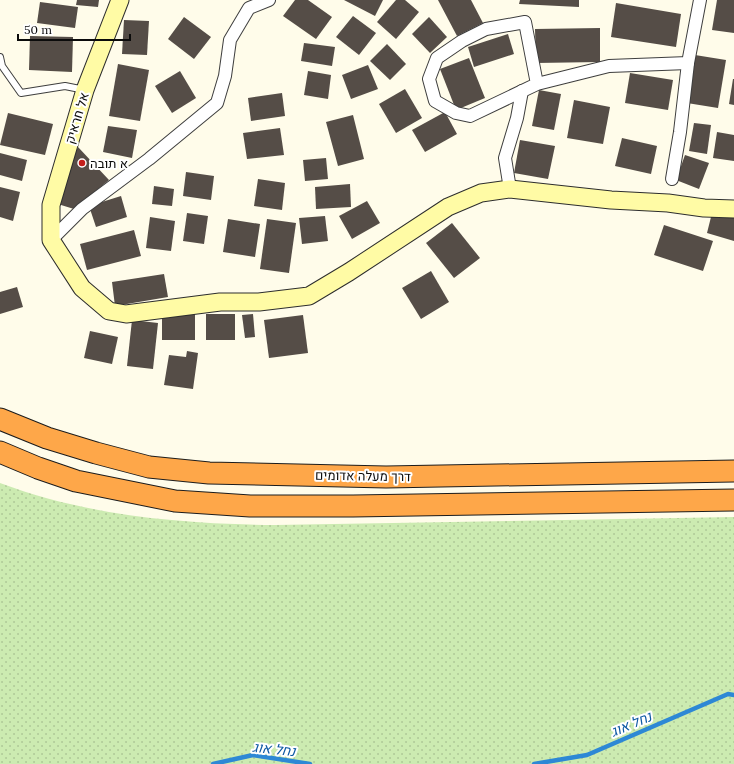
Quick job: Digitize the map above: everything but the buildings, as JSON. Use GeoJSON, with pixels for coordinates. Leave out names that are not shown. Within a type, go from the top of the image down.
{"type":"FeatureCollection","features":[{"type":"Feature","properties":{"kind":"highway","name":"דרך מעלה אדומים"},"geometry":{"type":"LineString","coordinates":[[0,419],[47,438],[149,467],[208,473],[386,477],[734,471]]}},
{"type":"Feature","properties":{"kind":"highway"},"geometry":{"type":"LineString","coordinates":[[0,452],[38,468],[83,482],[175,501],[250,506],[353,506],[734,500]]}},
{"type":"Feature","properties":{"kind":"street","name":"אל חראיק"},"geometry":{"type":"LineString","coordinates":[[51,240],[51,205],[85,90],[120,0]]}},
{"type":"Feature","properties":{"kind":"street"},"geometry":{"type":"LineString","coordinates":[[269,0],[250,8],[230,40],[225,76],[217,103],[149,159],[82,209],[51,240],[82,288],[109,311],[126,314],[220,302],[259,302],[309,296],[349,272],[448,207],[481,193],[510,189],[611,200],[668,202],[704,208],[734,209]]}},
{"type":"Feature","properties":{"kind":"street"},"geometry":{"type":"LineString","coordinates":[[672,179],[680,132],[688,63],[700,0]]}},
{"type":"Feature","properties":{"kind":"street"},"geometry":{"type":"LineString","coordinates":[[537,84],[525,22],[486,29],[462,41],[437,58],[429,79],[435,100],[456,113],[470,116],[537,84],[609,66],[688,63]]}},
{"type":"Feature","properties":{"kind":"street"},"geometry":{"type":"LineString","coordinates":[[510,189],[505,158],[517,118],[522,91]]}},
{"type":"Feature","properties":{"kind":"lane"},"geometry":{"type":"LineString","coordinates":[[0,57],[2,66],[21,93],[65,86],[85,90]]}},
{"type":"Feature","properties":{"kind":"green space"},"geometry":{"type":"Polygon","coordinates":[[[0,483],[33,494],[101,511],[205,523],[275,525],[734,517],[734,764],[0,764],[0,483]]]}},
{"type":"Feature","properties":{"kind":"waterway","name":"נחל אוג"},"geometry":{"type":"LineString","coordinates":[[534,764],[587,755],[728,694],[734,695]]}},
{"type":"Feature","properties":{"kind":"waterway","name":"נחל אוג"},"geometry":{"type":"LineString","coordinates":[[213,764],[253,755],[310,764]]}},
{"type":"Feature","properties":{"kind":"place","name":"א תובה"},"geometry":{"type":"Point","coordinates":[82,163]}}]}
